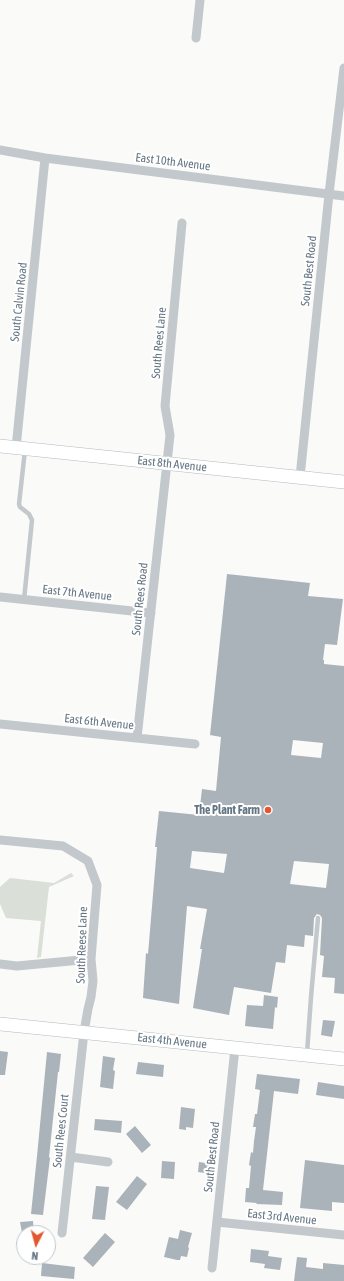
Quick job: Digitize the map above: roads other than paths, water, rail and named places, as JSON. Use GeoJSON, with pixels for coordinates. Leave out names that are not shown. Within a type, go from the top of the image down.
{"type":"FeatureCollection","features":[{"type":"Feature","properties":{"kind":"street"},"geometry":{"type":"LineString","coordinates":[[196,38],[200,0]]}},
{"type":"Feature","properties":{"kind":"street","name":"South Best Road"},"geometry":{"type":"LineString","coordinates":[[300,477],[329,194],[344,68]]}},
{"type":"Feature","properties":{"kind":"street","name":"East 10th Avenue"},"geometry":{"type":"LineString","coordinates":[[0,150],[45,158],[344,196]]}},
{"type":"Feature","properties":{"kind":"street","name":"South Calvin Road"},"geometry":{"type":"LineString","coordinates":[[21,448],[45,158]]}},
{"type":"Feature","properties":{"kind":"street","name":"South Rees Lane"},"geometry":{"type":"LineString","coordinates":[[167,464],[170,436],[165,406],[182,223]]}},
{"type":"Feature","properties":{"kind":"street","name":"East 8th Avenue"},"geometry":{"type":"LineString","coordinates":[[0,446],[344,482]]}},
{"type":"Feature","properties":{"kind":"street","name":"South Rees Road"},"geometry":{"type":"LineString","coordinates":[[137,738],[167,464]]}},
{"type":"Feature","properties":{"kind":"street","name":"East 7th Avenue"},"geometry":{"type":"LineString","coordinates":[[0,597],[151,613]]}},
{"type":"Feature","properties":{"kind":"street","name":"East 6th Avenue"},"geometry":{"type":"LineString","coordinates":[[0,724],[195,744]]}},
{"type":"Feature","properties":{"kind":"street","name":"South Reese Lane"},"geometry":{"type":"LineString","coordinates":[[0,840],[63,846],[88,861],[97,885],[91,958],[93,981],[84,1032]]}},
{"type":"Feature","properties":{"kind":"street"},"geometry":{"type":"LineString","coordinates":[[0,964],[17,966],[91,958]]}},
{"type":"Feature","properties":{"kind":"street","name":"East 4th Avenue"},"geometry":{"type":"LineString","coordinates":[[0,1024],[344,1059]]}},
{"type":"Feature","properties":{"kind":"street","name":"South Rees Court"},"geometry":{"type":"LineString","coordinates":[[62,1233],[84,1032]]}},
{"type":"Feature","properties":{"kind":"street","name":"South Best Road"},"geometry":{"type":"LineString","coordinates":[[212,1268],[236,1048]]}},
{"type":"Feature","properties":{"kind":"street"},"geometry":{"type":"LineString","coordinates":[[71,1157],[108,1162]]}},
{"type":"Feature","properties":{"kind":"street","name":"East 3rd Avenue"},"geometry":{"type":"LineString","coordinates":[[217,1222],[344,1235]]}},
{"type":"Feature","properties":{"kind":"lane"},"geometry":{"type":"LineString","coordinates":[[21,448],[19,504],[20,507],[30,514],[32,520],[24,600]]}},
{"type":"Feature","properties":{"kind":"lane"},"geometry":{"type":"LineString","coordinates":[[307,1055],[318,918]]}},
{"type":"Feature","properties":{"kind":"place","name":"The Plant Farm"},"geometry":{"type":"Point","coordinates":[268,810]}}]}
